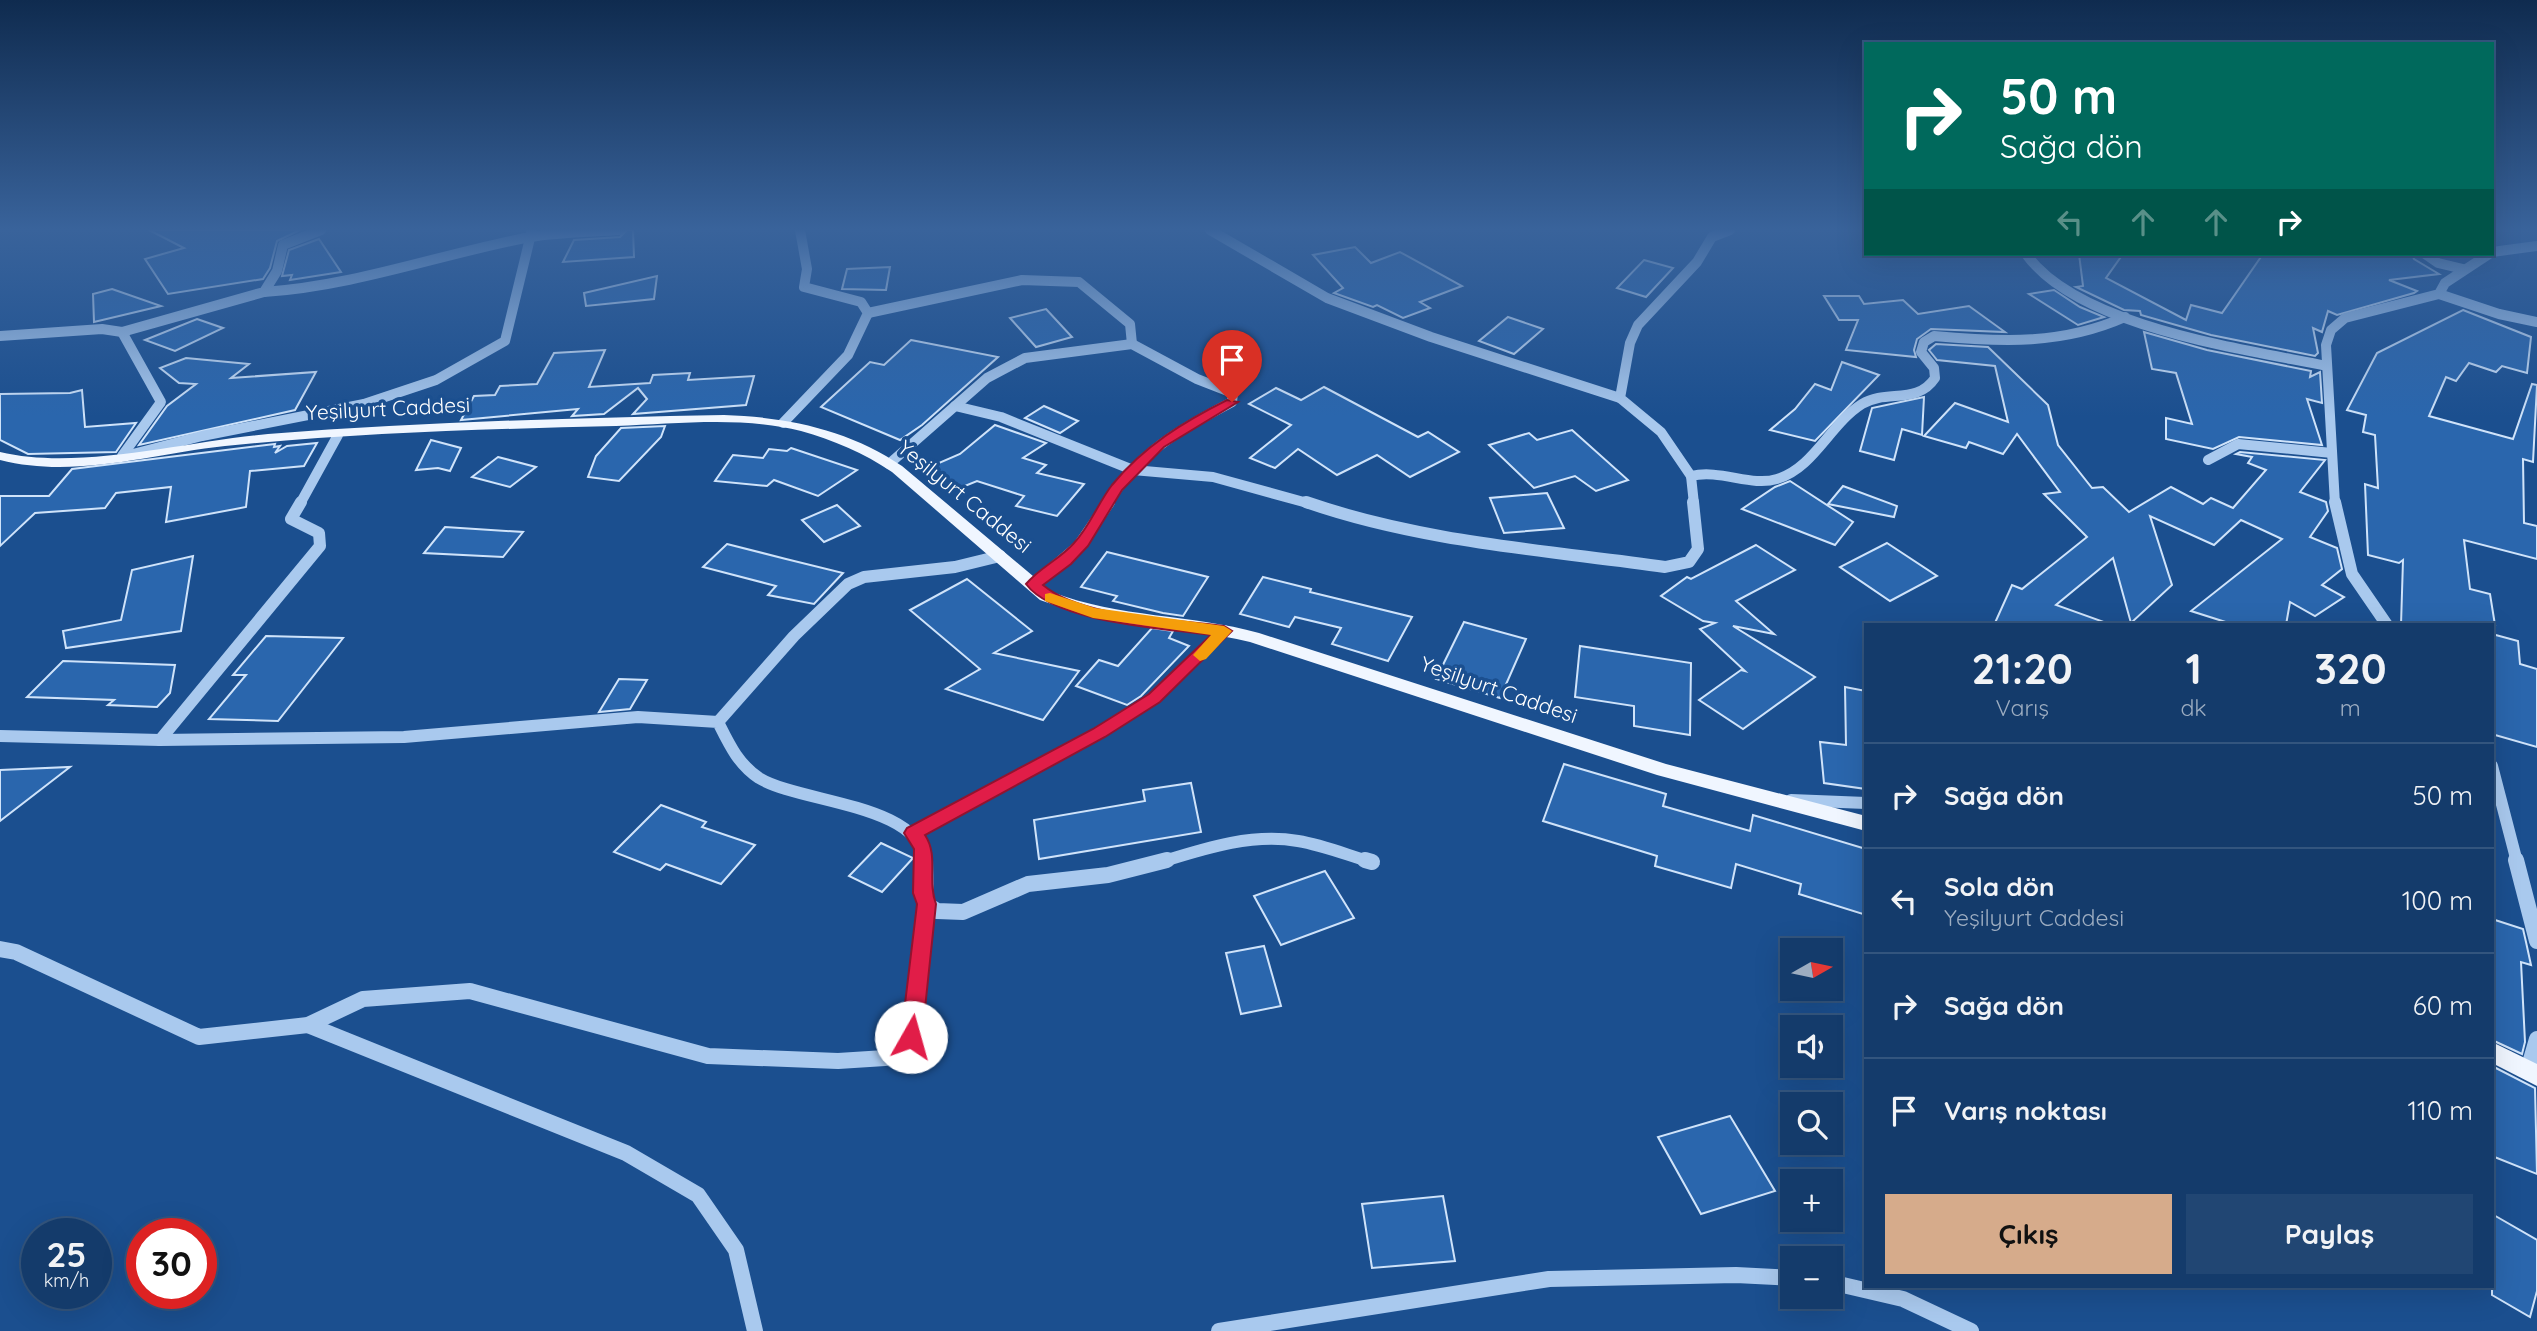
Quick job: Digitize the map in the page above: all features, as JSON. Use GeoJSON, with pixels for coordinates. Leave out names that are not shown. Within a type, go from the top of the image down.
{"type":"FeatureCollection","features":[{"type":"Feature","properties":{"kind":"main road","name":"Yeşilyurt Caddesi"},"geometry":{"type":"LineString","coordinates":[[0,456],[50,461],[122,456],[224,442],[685,420],[756,420],[783,423],[852,443],[889,464],[1046,596],[1093,613],[1224,631],[1260,639],[1446,696],[1638,762],[1864,823]]}},
{"type":"Feature","properties":{"kind":"main road"},"geometry":{"type":"LineString","coordinates":[[2494,1053],[2533,1073]]}},
{"type":"Feature","properties":{"kind":"street"},"geometry":{"type":"LineString","coordinates":[[0,336],[102,329],[122,332],[264,292]]}},
{"type":"Feature","properties":{"kind":"street"},"geometry":{"type":"LineString","coordinates":[[122,456],[211,434],[292,422],[385,401],[483,356],[505,341],[517,292]]}},
{"type":"Feature","properties":{"kind":"street"},"geometry":{"type":"LineString","coordinates":[[823,292],[861,302],[868,313]]}},
{"type":"Feature","properties":{"kind":"street"},"geometry":{"type":"LineString","coordinates":[[868,313],[965,292]]}},
{"type":"Feature","properties":{"kind":"street"},"geometry":{"type":"LineString","coordinates":[[1091,292],[1130,324],[1132,344]]}},
{"type":"Feature","properties":{"kind":"street"},"geometry":{"type":"LineString","coordinates":[[955,406],[1001,417],[1133,470],[1213,477],[1286,495],[1345,516],[1418,533],[1665,567],[1685,565],[1694,560],[1698,550],[1691,476],[1670,439],[1646,416],[1620,398],[1431,337],[1317,292]]}},
{"type":"Feature","properties":{"kind":"street"},"geometry":{"type":"LineString","coordinates":[[1620,398],[1628,375],[1625,352],[1639,325],[1670,292]]}},
{"type":"Feature","properties":{"kind":"street"},"geometry":{"type":"LineString","coordinates":[[2077,292],[2125,317],[2169,333],[2327,366]]}},
{"type":"Feature","properties":{"kind":"street"},"geometry":{"type":"LineString","coordinates":[[2386,623],[2352,574],[2336,516],[2326,345],[2331,330],[2345,318],[2439,293],[2499,314],[2537,322]]}},
{"type":"Feature","properties":{"kind":"street"},"geometry":{"type":"LineString","coordinates":[[783,423],[848,355],[868,313]]}},
{"type":"Feature","properties":{"kind":"street"},"geometry":{"type":"LineString","coordinates":[[1691,476],[1719,471],[1764,481],[1787,475],[1863,403],[1909,397],[1927,390],[1936,377],[1934,368],[1921,352],[1924,342],[1934,336],[1994,342],[2036,342],[2078,337],[2125,317]]}},
{"type":"Feature","properties":{"kind":"street"},"geometry":{"type":"LineString","coordinates":[[122,332],[160,402],[122,456]]}},
{"type":"Feature","properties":{"kind":"street"},"geometry":{"type":"LineString","coordinates":[[889,464],[987,378],[1025,358],[1132,344],[1197,379],[1233,393],[1232,402],[1194,421],[1159,444],[1117,488],[1083,542],[1066,561],[1033,584]]}},
{"type":"Feature","properties":{"kind":"street"},"geometry":{"type":"LineString","coordinates":[[160,740],[320,545],[319,533],[291,519],[338,435]]}},
{"type":"Feature","properties":{"kind":"street"},"geometry":{"type":"LineString","coordinates":[[2208,460],[2238,444],[2332,453]]}},
{"type":"Feature","properties":{"kind":"street"},"geometry":{"type":"LineString","coordinates":[[718,722],[794,636],[848,584],[864,577],[955,567],[1000,556]]}},
{"type":"Feature","properties":{"kind":"street"},"geometry":{"type":"LineString","coordinates":[[913,833],[1099,733],[1155,698],[1224,631]]}},
{"type":"Feature","properties":{"kind":"street"},"geometry":{"type":"LineString","coordinates":[[0,736],[160,740],[404,737],[638,717],[718,722]]}},
{"type":"Feature","properties":{"kind":"street"},"geometry":{"type":"LineString","coordinates":[[718,722],[742,765],[775,786],[866,812],[913,833],[923,848],[922,893],[926,904],[934,912],[944,914],[965,911],[1026,884],[1109,875],[1263,838],[1296,840],[1372,862]]}},
{"type":"Feature","properties":{"kind":"street"},"geometry":{"type":"LineString","coordinates":[[2494,774],[2537,941]]}},
{"type":"Feature","properties":{"kind":"street"},"geometry":{"type":"LineString","coordinates":[[1780,800],[1864,803]]}},
{"type":"Feature","properties":{"kind":"street"},"geometry":{"type":"LineString","coordinates":[[0,949],[16,952],[199,1037],[308,1025],[363,999],[470,991],[708,1055],[838,1061],[885,1058],[901,1049],[911,1037],[926,904]]}},
{"type":"Feature","properties":{"kind":"street"},"geometry":{"type":"LineString","coordinates":[[308,1025],[626,1153],[698,1195],[736,1250],[755,1331]]}},
{"type":"Feature","properties":{"kind":"street"},"geometry":{"type":"LineString","coordinates":[[2533,1073],[2537,1039]]}},
{"type":"Feature","properties":{"kind":"street"},"geometry":{"type":"LineString","coordinates":[[1219,1331],[1549,1279],[1735,1275],[1780,1277]]}},
{"type":"Feature","properties":{"kind":"street"},"geometry":{"type":"LineString","coordinates":[[1843,1284],[1864,1287]]}},
{"type":"Feature","properties":{"kind":"street"},"geometry":{"type":"LineString","coordinates":[[1869,1288],[1931,1307],[1971,1331]]}},
{"type":"Feature","properties":{"kind":"building"},"geometry":{"type":"Polygon","coordinates":[[[121,292],[161,306],[94,322],[93,294],[121,292]]]}},
{"type":"Feature","properties":{"kind":"building"},"geometry":{"type":"Polygon","coordinates":[[[655,292],[654,299],[586,306],[584,293],[655,292]]]}},
{"type":"Feature","properties":{"kind":"building"},"geometry":{"type":"Polygon","coordinates":[[[1446,292],[1420,302],[1430,308],[1403,318],[1377,305],[1373,307],[1334,293],[1446,292]]]}},
{"type":"Feature","properties":{"kind":"building"},"geometry":{"type":"Polygon","coordinates":[[[1630,292],[1651,292],[1646,297],[1630,292]]]}},
{"type":"Feature","properties":{"kind":"building"},"geometry":{"type":"Polygon","coordinates":[[[2057,292],[2080,307],[2104,317],[2078,325],[2029,294],[2057,292]]]}},
{"type":"Feature","properties":{"kind":"building"},"geometry":{"type":"Polygon","coordinates":[[[2087,292],[2133,292],[2186,320],[2191,305],[2222,313],[2237,292],[2415,292],[2337,315],[2328,311],[2322,332],[2313,328],[2318,353],[2315,356],[2211,335],[2141,315],[2140,311],[2124,310],[2087,292]]]}},
{"type":"Feature","properties":{"kind":"building"},"geometry":{"type":"Polygon","coordinates":[[[1824,296],[1859,296],[1864,304],[1903,300],[1918,314],[1969,306],[2005,332],[1931,329],[1917,339],[1914,350],[1916,357],[1846,350],[1858,320],[1839,320],[1824,296]]]}},
{"type":"Feature","properties":{"kind":"building"},"geometry":{"type":"Polygon","coordinates":[[[1046,309],[1072,337],[1036,347],[1010,318],[1046,309]]]}},
{"type":"Feature","properties":{"kind":"building"},"geometry":{"type":"Polygon","coordinates":[[[2463,310],[2531,337],[2527,373],[2502,366],[2496,372],[2469,363],[2456,381],[2446,377],[2429,416],[2513,439],[2532,384],[2537,385],[2533,462],[2523,459],[2524,523],[2537,526],[2537,559],[2464,540],[2470,589],[2490,594],[2495,625],[2401,623],[2403,560],[2399,563],[2368,555],[2365,484],[2378,488],[2375,435],[2363,432],[2366,415],[2347,410],[2377,353],[2463,310]]]}},
{"type":"Feature","properties":{"kind":"building"},"geometry":{"type":"Polygon","coordinates":[[[1508,317],[1543,329],[1514,354],[1479,341],[1508,317]]]}},
{"type":"Feature","properties":{"kind":"building"},"geometry":{"type":"Polygon","coordinates":[[[197,319],[223,328],[175,351],[145,340],[197,319]]]}},
{"type":"Feature","properties":{"kind":"building"},"geometry":{"type":"Polygon","coordinates":[[[2144,332],[2207,350],[2311,371],[2310,377],[2320,372],[2322,403],[2307,399],[2322,445],[2239,437],[2213,449],[2166,439],[2166,418],[2192,424],[2176,373],[2152,369],[2144,332]]]}},
{"type":"Feature","properties":{"kind":"building"},"geometry":{"type":"Polygon","coordinates":[[[911,340],[998,357],[922,425],[900,440],[821,407],[870,362],[884,365],[911,340]]]}},
{"type":"Feature","properties":{"kind":"building"},"geometry":{"type":"Polygon","coordinates":[[[1936,344],[1988,347],[2048,405],[2058,445],[2092,488],[2103,487],[2129,512],[2171,487],[2203,504],[2211,498],[2233,508],[2266,470],[2248,463],[2252,457],[2236,454],[2240,452],[2325,460],[2300,492],[2326,502],[2328,511],[2310,537],[2337,548],[2342,569],[2322,585],[2344,597],[2315,616],[2290,602],[2286,623],[2229,623],[2191,611],[2282,539],[2241,520],[2214,545],[2150,516],[2172,585],[2131,623],[2113,558],[2056,605],[2104,623],[1995,623],[2012,585],[2022,589],[2087,537],[2044,494],[2060,492],[2017,434],[2003,454],[1969,442],[1966,448],[1924,436],[1955,403],[2008,422],[1995,366],[1937,360],[1929,350],[1936,344]]]}},
{"type":"Feature","properties":{"kind":"building"},"geometry":{"type":"Polygon","coordinates":[[[605,350],[589,387],[650,383],[653,375],[690,373],[688,380],[754,376],[746,405],[633,414],[647,399],[638,388],[604,414],[572,416],[578,409],[461,420],[474,396],[495,395],[500,386],[537,384],[554,353],[605,350]]]}},
{"type":"Feature","properties":{"kind":"building"},"geometry":{"type":"Polygon","coordinates":[[[186,358],[249,364],[231,378],[316,372],[295,410],[139,445],[167,406],[196,384],[179,383],[160,368],[186,358]]]}},
{"type":"Feature","properties":{"kind":"building"},"geometry":{"type":"Polygon","coordinates":[[[1842,362],[1879,375],[1815,441],[1770,430],[1795,409],[1815,384],[1831,390],[1842,362]]]}},
{"type":"Feature","properties":{"kind":"building"},"geometry":{"type":"Polygon","coordinates":[[[1324,387],[1418,437],[1428,432],[1459,452],[1410,477],[1377,455],[1337,475],[1298,449],[1275,468],[1250,458],[1291,425],[1249,404],[1276,388],[1301,400],[1324,387]]]}},
{"type":"Feature","properties":{"kind":"building"},"geometry":{"type":"Polygon","coordinates":[[[82,390],[85,427],[136,423],[116,452],[28,454],[0,440],[0,394],[70,393],[82,390]]]}},
{"type":"Feature","properties":{"kind":"building"},"geometry":{"type":"Polygon","coordinates":[[[1924,397],[1922,435],[1902,429],[1894,460],[1860,451],[1872,408],[1924,397]]]}},
{"type":"Feature","properties":{"kind":"building"},"geometry":{"type":"Polygon","coordinates":[[[1044,406],[1078,421],[1060,433],[1025,418],[1044,406]]]}},
{"type":"Feature","properties":{"kind":"building"},"geometry":{"type":"Polygon","coordinates":[[[995,425],[1046,443],[1023,458],[1046,465],[1037,473],[1084,484],[1057,516],[1016,506],[1024,496],[977,481],[950,492],[925,469],[960,454],[995,425]]]}},
{"type":"Feature","properties":{"kind":"building"},"geometry":{"type":"Polygon","coordinates":[[[665,426],[661,437],[619,481],[588,477],[596,456],[621,428],[665,426]]]}},
{"type":"Feature","properties":{"kind":"building"},"geometry":{"type":"Polygon","coordinates":[[[1572,430],[1628,480],[1596,491],[1575,476],[1534,488],[1489,445],[1529,433],[1537,440],[1572,430]]]}},
{"type":"Feature","properties":{"kind":"building"},"geometry":{"type":"Polygon","coordinates":[[[431,440],[461,448],[450,471],[438,468],[416,470],[431,440]]]}},
{"type":"Feature","properties":{"kind":"building"},"geometry":{"type":"Polygon","coordinates":[[[317,443],[304,466],[250,471],[246,507],[166,522],[171,487],[116,493],[105,508],[35,513],[0,546],[0,496],[49,496],[72,469],[275,444],[274,447],[280,446],[275,453],[287,446],[317,443]]]}},
{"type":"Feature","properties":{"kind":"building"},"geometry":{"type":"Polygon","coordinates":[[[791,448],[857,470],[818,496],[774,480],[767,486],[715,481],[733,455],[763,458],[769,449],[787,451],[791,448]]]}},
{"type":"Feature","properties":{"kind":"building"},"geometry":{"type":"Polygon","coordinates":[[[498,457],[536,467],[510,487],[472,477],[498,457]]]}},
{"type":"Feature","properties":{"kind":"building"},"geometry":{"type":"Polygon","coordinates":[[[1790,481],[1853,522],[1835,545],[1742,509],[1775,487],[1790,481]]]}},
{"type":"Feature","properties":{"kind":"building"},"geometry":{"type":"Polygon","coordinates":[[[1843,486],[1897,506],[1894,517],[1828,504],[1843,486]]]}},
{"type":"Feature","properties":{"kind":"building"},"geometry":{"type":"Polygon","coordinates":[[[1547,493],[1564,528],[1504,533],[1490,498],[1547,493]]]}},
{"type":"Feature","properties":{"kind":"building"},"geometry":{"type":"Polygon","coordinates":[[[837,505],[860,526],[824,542],[802,520],[837,505]]]}},
{"type":"Feature","properties":{"kind":"building"},"geometry":{"type":"Polygon","coordinates":[[[445,527],[523,532],[503,557],[424,553],[445,527]]]}},
{"type":"Feature","properties":{"kind":"building"},"geometry":{"type":"Polygon","coordinates":[[[1887,543],[1937,576],[1890,601],[1840,567],[1887,543]]]}},
{"type":"Feature","properties":{"kind":"building"},"geometry":{"type":"Polygon","coordinates":[[[727,544],[843,573],[814,604],[768,595],[776,586],[703,567],[727,544]]]}},
{"type":"Feature","properties":{"kind":"building"},"geometry":{"type":"Polygon","coordinates":[[[1756,545],[1795,570],[1736,601],[1774,634],[1733,626],[1815,677],[1743,729],[1699,700],[1741,670],[1745,671],[1700,629],[1715,623],[1703,621],[1661,596],[1687,577],[1691,579],[1756,545]]]}},
{"type":"Feature","properties":{"kind":"building"},"geometry":{"type":"Polygon","coordinates":[[[1107,552],[1208,577],[1183,616],[1113,601],[1117,596],[1081,587],[1107,552]]]}},
{"type":"Feature","properties":{"kind":"building"},"geometry":{"type":"Polygon","coordinates":[[[193,556],[181,631],[66,648],[63,631],[121,620],[132,570],[193,556]]]}},
{"type":"Feature","properties":{"kind":"building"},"geometry":{"type":"Polygon","coordinates":[[[1263,577],[1311,589],[1310,592],[1412,617],[1388,661],[1332,644],[1341,628],[1295,617],[1289,627],[1240,614],[1263,577]]]}},
{"type":"Feature","properties":{"kind":"building"},"geometry":{"type":"Polygon","coordinates":[[[967,579],[1032,631],[994,653],[1079,671],[1043,720],[946,689],[980,669],[910,610],[967,579]]]}},
{"type":"Feature","properties":{"kind":"building"},"geometry":{"type":"Polygon","coordinates":[[[1464,622],[1526,639],[1500,698],[1436,679],[1464,622]]]}},
{"type":"Feature","properties":{"kind":"building"},"geometry":{"type":"Polygon","coordinates":[[[1152,628],[1173,631],[1169,638],[1189,646],[1141,696],[1127,705],[1076,686],[1099,660],[1118,666],[1152,628]]]}},
{"type":"Feature","properties":{"kind":"building"},"geometry":{"type":"Polygon","coordinates":[[[2494,635],[2518,641],[2520,664],[2537,669],[2537,747],[2495,735],[2494,635]]]}},
{"type":"Feature","properties":{"kind":"building"},"geometry":{"type":"Polygon","coordinates":[[[266,636],[343,638],[278,721],[209,719],[246,675],[233,675],[266,636]]]}},
{"type":"Feature","properties":{"kind":"building"},"geometry":{"type":"Polygon","coordinates":[[[1580,646],[1691,663],[1690,735],[1634,726],[1634,706],[1575,697],[1580,646]]]}},
{"type":"Feature","properties":{"kind":"building"},"geometry":{"type":"Polygon","coordinates":[[[63,661],[175,665],[170,693],[157,707],[108,705],[114,700],[27,697],[63,661]]]}},
{"type":"Feature","properties":{"kind":"building"},"geometry":{"type":"Polygon","coordinates":[[[619,679],[647,680],[630,709],[599,712],[619,679]]]}},
{"type":"Feature","properties":{"kind":"building"},"geometry":{"type":"Polygon","coordinates":[[[1845,687],[1864,691],[1864,789],[1824,783],[1820,742],[1846,745],[1845,687]]]}},
{"type":"Feature","properties":{"kind":"building"},"geometry":{"type":"Polygon","coordinates":[[[1564,764],[1666,794],[1663,806],[1750,831],[1753,815],[1864,848],[1864,914],[1799,894],[1801,884],[1736,864],[1731,888],[1655,866],[1657,856],[1543,821],[1564,764]]]}},
{"type":"Feature","properties":{"kind":"building"},"geometry":{"type":"Polygon","coordinates":[[[70,767],[0,821],[0,770],[70,767]]]}},
{"type":"Feature","properties":{"kind":"building"},"geometry":{"type":"Polygon","coordinates":[[[1191,783],[1201,832],[1039,859],[1034,820],[1145,801],[1143,790],[1191,783]]]}},
{"type":"Feature","properties":{"kind":"building"},"geometry":{"type":"Polygon","coordinates":[[[661,805],[706,822],[702,827],[755,845],[721,884],[666,864],[660,870],[614,852],[661,805]]]}},
{"type":"Feature","properties":{"kind":"building"},"geometry":{"type":"Polygon","coordinates":[[[881,843],[913,858],[882,892],[849,876],[881,843]]]}},
{"type":"Feature","properties":{"kind":"building"},"geometry":{"type":"Polygon","coordinates":[[[1325,871],[1354,918],[1281,945],[1254,896],[1325,871]]]}},
{"type":"Feature","properties":{"kind":"building"},"geometry":{"type":"Polygon","coordinates":[[[2494,920],[2523,929],[2531,965],[2521,962],[2525,1042],[2522,1054],[2494,1041],[2494,920]]]}},
{"type":"Feature","properties":{"kind":"building"},"geometry":{"type":"Polygon","coordinates":[[[1264,946],[1281,1006],[1241,1014],[1226,953],[1264,946]]]}},
{"type":"Feature","properties":{"kind":"building"},"geometry":{"type":"Polygon","coordinates":[[[2494,1067],[2535,1088],[2537,1174],[2494,1157],[2494,1067]]]}},
{"type":"Feature","properties":{"kind":"building"},"geometry":{"type":"Polygon","coordinates":[[[1730,1116],[1775,1191],[1701,1214],[1658,1137],[1730,1116]]]}},
{"type":"Feature","properties":{"kind":"building"},"geometry":{"type":"Polygon","coordinates":[[[1443,1196],[1455,1261],[1372,1268],[1362,1204],[1443,1196]]]}},
{"type":"Feature","properties":{"kind":"building"},"geometry":{"type":"Polygon","coordinates":[[[2494,1215],[2537,1240],[2537,1291],[2530,1317],[2492,1295],[2494,1215]]]}},
{"type":"Feature","properties":{"kind":"slow traffic"},"geometry":{"type":"LineString","coordinates":[[1050,598],[1093,613],[1224,631],[1200,655]]}},
{"type":"Feature","properties":{"kind":"route"},"geometry":{"type":"LineString","coordinates":[[911,1037],[926,904],[922,893],[923,848],[913,833],[1099,733],[1155,698],[1224,631],[1093,613],[1067,606],[1046,596],[1033,584],[1066,561],[1101,517],[1117,488],[1159,444],[1194,421],[1232,402]]}}]}
